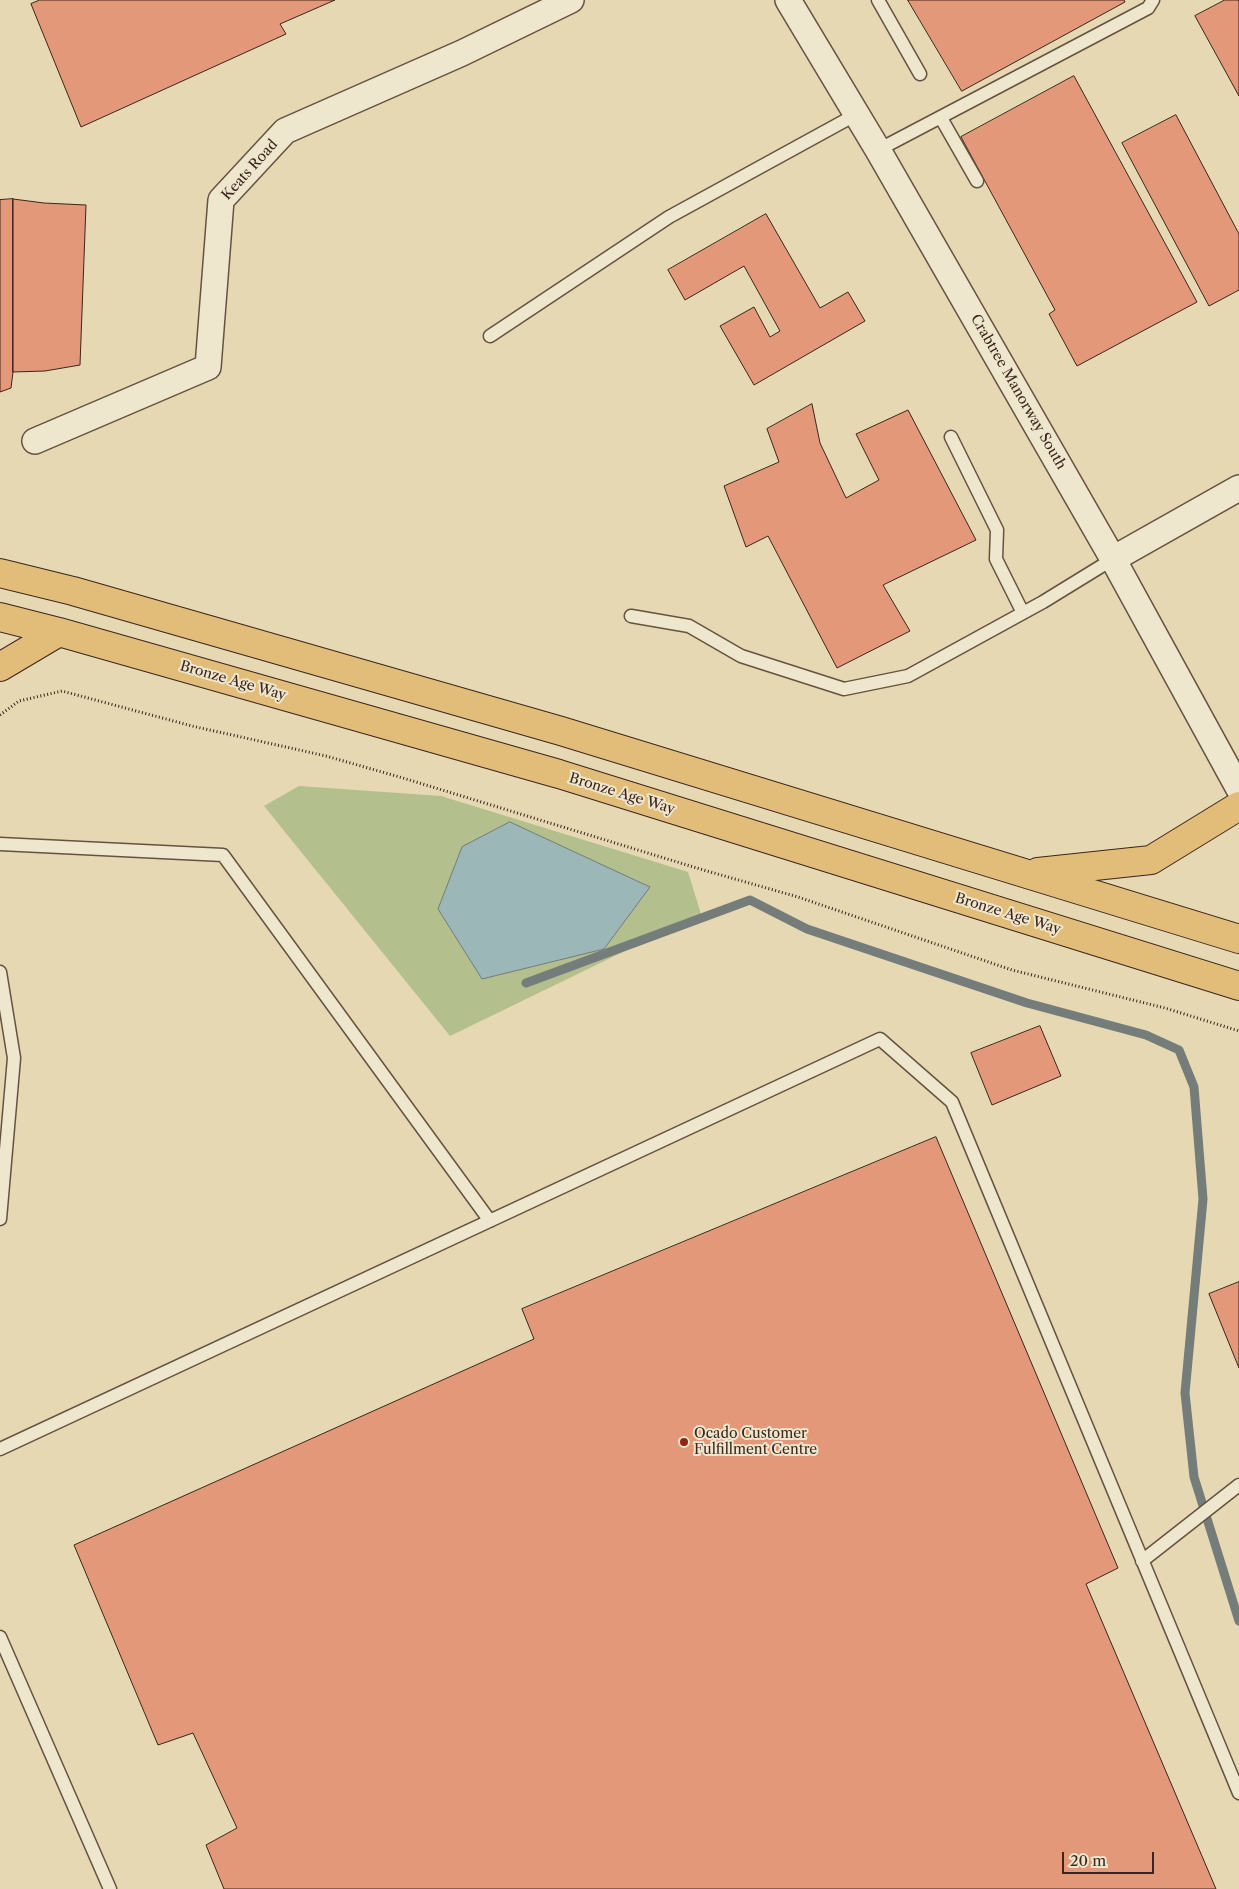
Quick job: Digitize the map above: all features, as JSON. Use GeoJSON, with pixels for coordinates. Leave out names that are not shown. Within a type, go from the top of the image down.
{"type":"FeatureCollection","features":[{"type":"Feature","properties":{"kind":"main road"},"geometry":{"type":"LineString","coordinates":[[0,573],[73,591],[561,730],[1239,939]]}},
{"type":"Feature","properties":{"kind":"main road","name":"Bronze Age Way"},"geometry":{"type":"LineString","coordinates":[[0,617],[59,632],[559,774],[1239,986]]}},
{"type":"Feature","properties":{"kind":"main road"},"geometry":{"type":"LineString","coordinates":[[0,667],[59,632]]}},
{"type":"Feature","properties":{"kind":"main road"},"geometry":{"type":"LineString","coordinates":[[1026,874],[1151,860],[1239,806]]}},
{"type":"Feature","properties":{"kind":"street","name":"Keats Road"},"geometry":{"type":"LineString","coordinates":[[34,441],[208,367],[220,200],[284,131],[462,53],[570,0]]}},
{"type":"Feature","properties":{"kind":"street","name":"Crabtree Manorway South"},"geometry":{"type":"LineString","coordinates":[[788,0],[878,150],[1113,558],[1239,789]]}},
{"type":"Feature","properties":{"kind":"street"},"geometry":{"type":"LineString","coordinates":[[1113,558],[1239,488]]}},
{"type":"Feature","properties":{"kind":"lane"},"geometry":{"type":"LineString","coordinates":[[878,0],[920,74]]}},
{"type":"Feature","properties":{"kind":"lane"},"geometry":{"type":"LineString","coordinates":[[878,150],[1148,8],[1152,0]]}},
{"type":"Feature","properties":{"kind":"lane"},"geometry":{"type":"LineString","coordinates":[[490,336],[669,217],[857,114]]}},
{"type":"Feature","properties":{"kind":"lane"},"geometry":{"type":"LineString","coordinates":[[940,118],[977,181]]}},
{"type":"Feature","properties":{"kind":"lane"},"geometry":{"type":"LineString","coordinates":[[951,437],[996,530],[996,559],[1023,614]]}},
{"type":"Feature","properties":{"kind":"lane"},"geometry":{"type":"LineString","coordinates":[[632,616],[690,626],[742,656],[844,689],[908,676],[1023,614],[1113,558]]}},
{"type":"Feature","properties":{"kind":"lane"},"geometry":{"type":"LineString","coordinates":[[0,844],[223,855],[490,1221]]}},
{"type":"Feature","properties":{"kind":"lane"},"geometry":{"type":"LineString","coordinates":[[0,972],[14,1058],[0,1219]]}},
{"type":"Feature","properties":{"kind":"lane"},"geometry":{"type":"LineString","coordinates":[[0,1449],[880,1039],[952,1102],[1239,1793]]}},
{"type":"Feature","properties":{"kind":"lane"},"geometry":{"type":"LineString","coordinates":[[1142,1560],[1239,1485]]}},
{"type":"Feature","properties":{"kind":"lane"},"geometry":{"type":"LineString","coordinates":[[0,1637],[110,1889]]}},
{"type":"Feature","properties":{"kind":"path"},"geometry":{"type":"LineString","coordinates":[[0,715],[19,701],[62,691],[192,726],[326,756],[412,780],[700,870],[798,897],[1012,970],[1165,1008],[1239,1031]]}},
{"type":"Feature","properties":{"kind":"green space"},"geometry":{"type":"Polygon","coordinates":[[[299,786],[441,796],[688,872],[701,914],[450,1036],[264,806],[299,786]]]}},
{"type":"Feature","properties":{"kind":"water"},"geometry":{"type":"Polygon","coordinates":[[[510,822],[650,887],[604,949],[482,979],[438,909],[462,847],[510,822]]]}},
{"type":"Feature","properties":{"kind":"building"},"geometry":{"type":"Polygon","coordinates":[[[40,0],[335,0],[280,24],[286,34],[81,127],[31,4],[40,0]]]}},
{"type":"Feature","properties":{"kind":"building"},"geometry":{"type":"Polygon","coordinates":[[[908,0],[1124,0],[1125,2],[962,91],[908,0]]]}},
{"type":"Feature","properties":{"kind":"building"},"geometry":{"type":"Polygon","coordinates":[[[1225,0],[1239,0],[1239,96],[1195,16],[1225,0]]]}},
{"type":"Feature","properties":{"kind":"building"},"geometry":{"type":"Polygon","coordinates":[[[1074,76],[1197,302],[1077,366],[1049,314],[1055,310],[961,137],[1074,76]]]}},
{"type":"Feature","properties":{"kind":"building"},"geometry":{"type":"Polygon","coordinates":[[[1176,115],[1239,234],[1239,290],[1209,306],[1122,143],[1176,115]]]}},
{"type":"Feature","properties":{"kind":"building"},"geometry":{"type":"Polygon","coordinates":[[[13,199],[13,372],[11,388],[0,392],[0,200],[13,199]]]}},
{"type":"Feature","properties":{"kind":"building"},"geometry":{"type":"Polygon","coordinates":[[[13,199],[86,205],[80,365],[45,371],[13,372],[13,199]]]}},
{"type":"Feature","properties":{"kind":"building"},"geometry":{"type":"Polygon","coordinates":[[[766,214],[820,308],[848,292],[865,321],[754,385],[720,326],[754,307],[770,337],[780,331],[744,266],[685,300],[668,270],[766,214]]]}},
{"type":"Feature","properties":{"kind":"building"},"geometry":{"type":"Polygon","coordinates":[[[812,404],[820,443],[846,498],[879,480],[856,434],[908,410],[976,540],[883,585],[910,631],[837,668],[768,536],[746,547],[724,486],[779,462],[767,429],[812,404]]]}},
{"type":"Feature","properties":{"kind":"building"},"geometry":{"type":"Polygon","coordinates":[[[1040,1026],[1061,1076],[992,1105],[971,1053],[1040,1026]]]}},
{"type":"Feature","properties":{"kind":"building","name":"Ocado Customer Fulfillment Centre"},"geometry":{"type":"Polygon","coordinates":[[[936,1137],[1118,1568],[1086,1584],[1216,1889],[224,1889],[206,1845],[237,1828],[193,1733],[158,1745],[74,1545],[534,1339],[522,1309],[936,1137]]]}},
{"type":"Feature","properties":{"kind":"building"},"geometry":{"type":"Polygon","coordinates":[[[1239,1282],[1239,1368],[1209,1294],[1239,1282]]]}},
{"type":"Feature","properties":{"kind":"waterway"},"geometry":{"type":"LineString","coordinates":[[526,983],[750,900],[807,929],[1027,1003],[1146,1035],[1179,1050],[1194,1087],[1203,1199],[1185,1393],[1194,1477],[1239,1621]]}},
{"type":"Feature","properties":{"kind":"place","name":"Ocado Customer Fulfillment Centre"},"geometry":{"type":"Point","coordinates":[684,1442]}}]}
